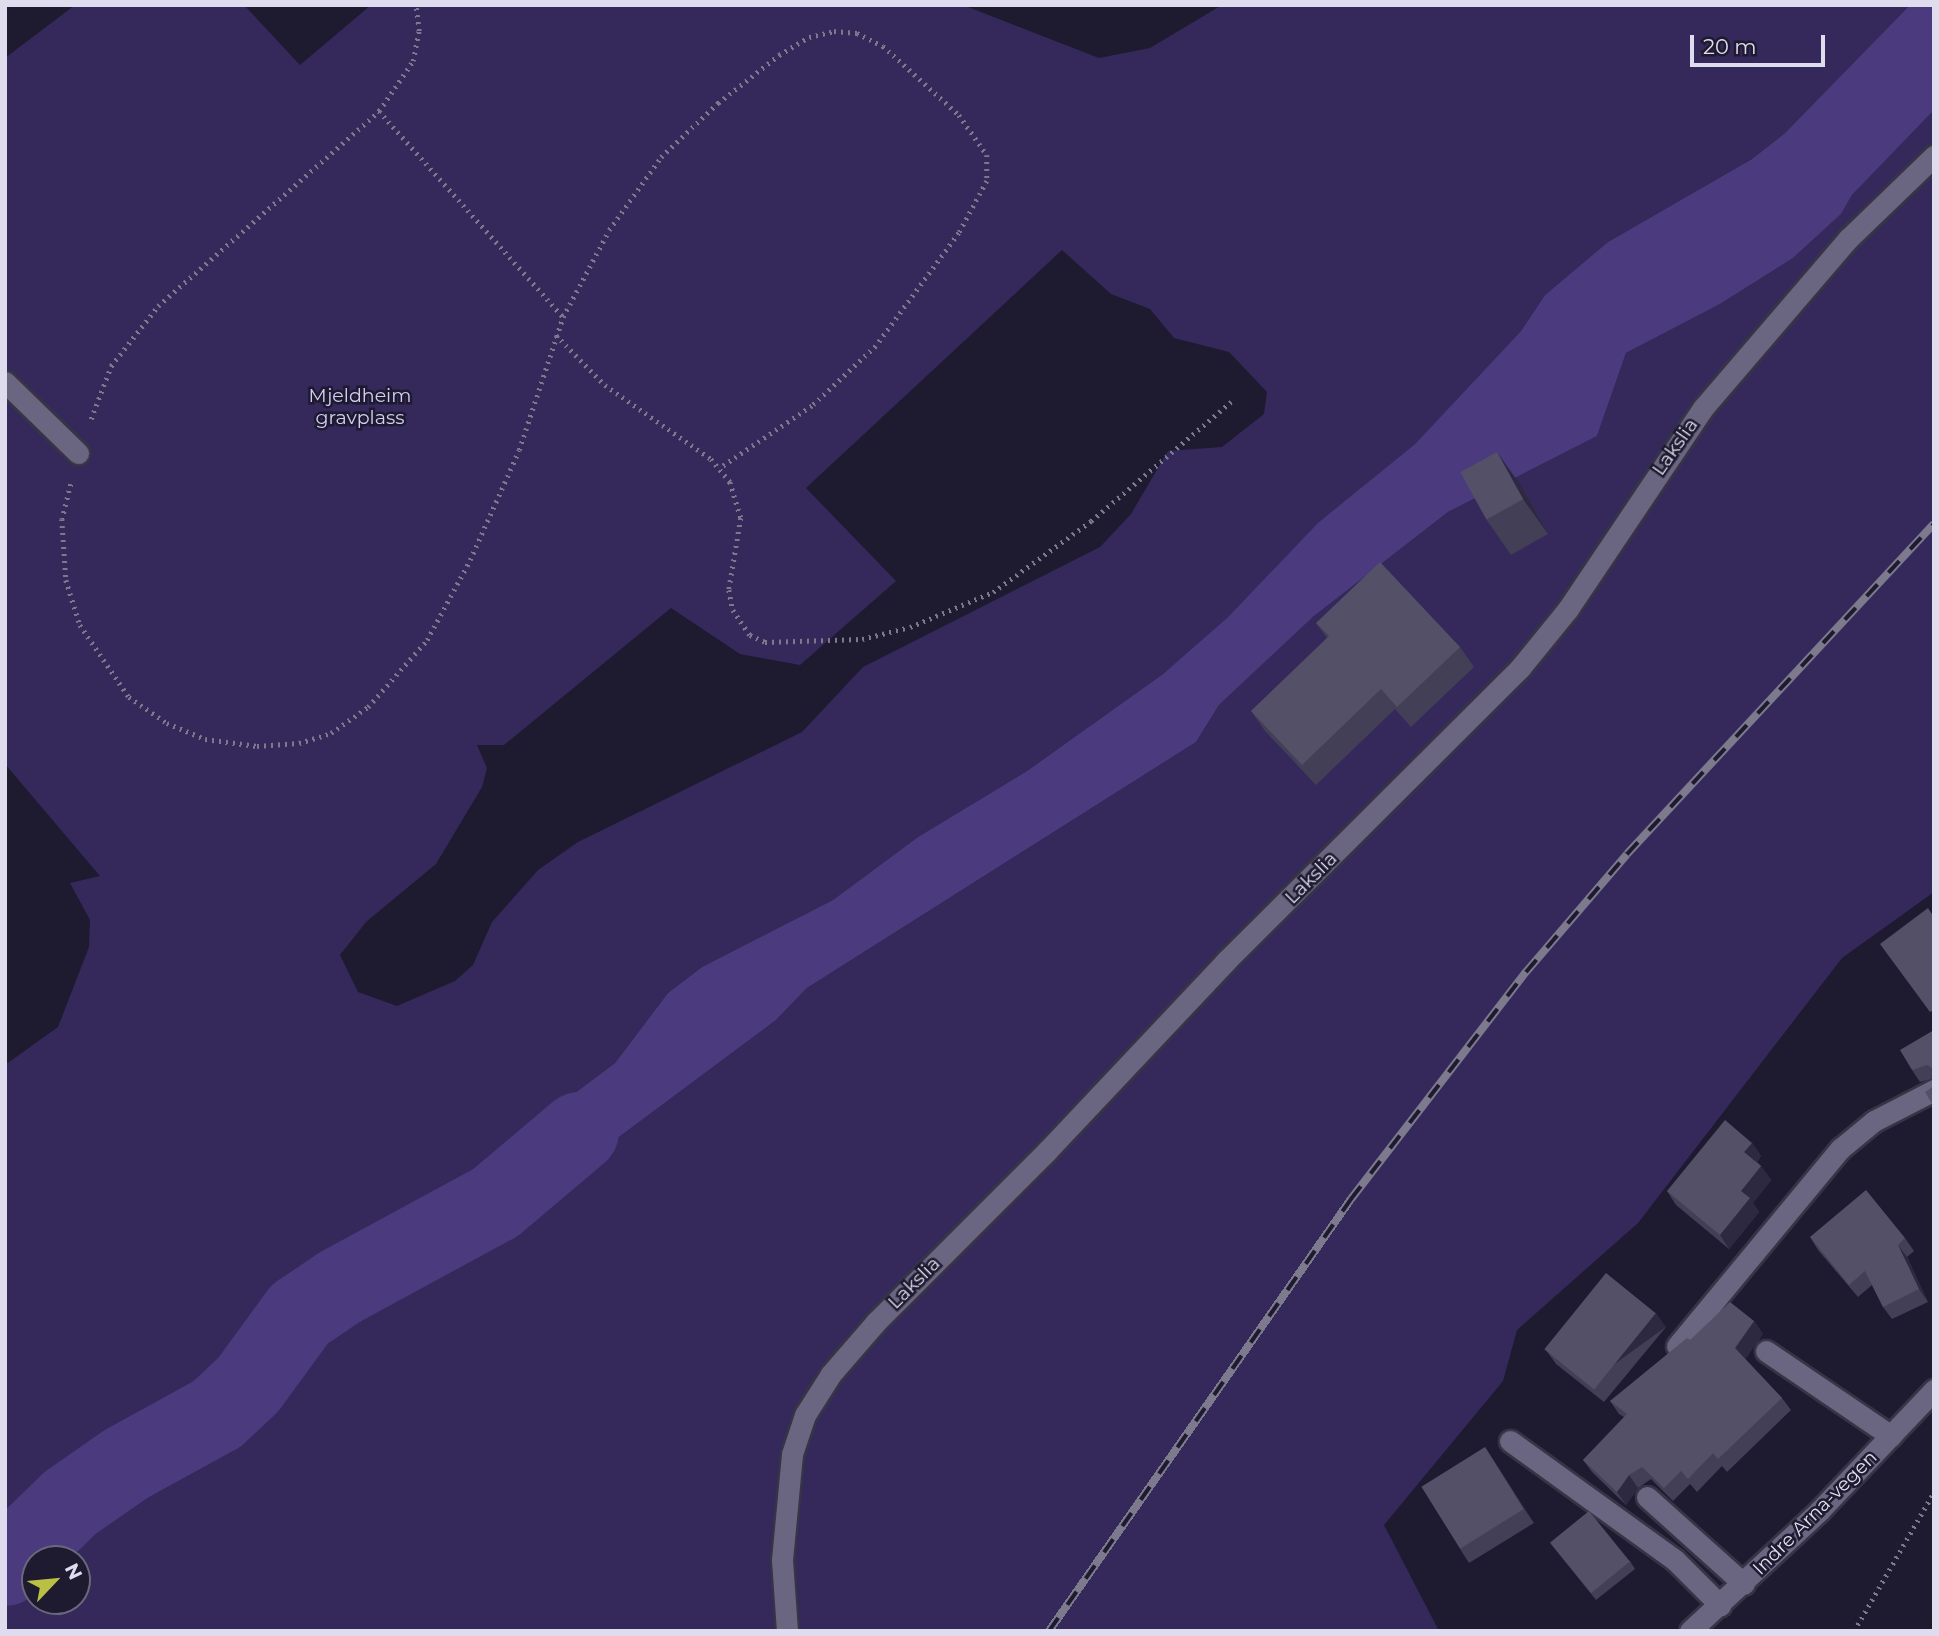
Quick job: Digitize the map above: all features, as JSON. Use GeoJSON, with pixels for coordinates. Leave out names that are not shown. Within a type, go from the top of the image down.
{"type":"FeatureCollection","features":[{"type":"Feature","properties":{"kind":"street","name":"Lakslia"},"geometry":{"type":"LineString","coordinates":[[787,1631],[782,1560],[788,1475],[805,1415],[831,1374],[876,1322],[1048,1151],[1227,960],[1520,668],[1568,608],[1703,408],[1839,249],[1934,156]]}},
{"type":"Feature","properties":{"kind":"street"},"geometry":{"type":"LineString","coordinates":[[5,382],[78,453]]}},
{"type":"Feature","properties":{"kind":"street"},"geometry":{"type":"LineString","coordinates":[[1678,1346],[1840,1149],[1874,1121],[1934,1090]]}},
{"type":"Feature","properties":{"kind":"street"},"geometry":{"type":"LineString","coordinates":[[1766,1351],[1891,1436]]}},
{"type":"Feature","properties":{"kind":"street","name":"Indre Arna-vegen"},"geometry":{"type":"LineString","coordinates":[[1690,1631],[1744,1584],[1934,1390]]}},
{"type":"Feature","properties":{"kind":"street"},"geometry":{"type":"LineString","coordinates":[[1510,1441],[1683,1567],[1720,1605]]}},
{"type":"Feature","properties":{"kind":"street"},"geometry":{"type":"LineString","coordinates":[[1647,1497],[1744,1584]]}},
{"type":"Feature","properties":{"kind":"path"},"geometry":{"type":"LineString","coordinates":[[416,5],[419,31],[413,61],[379,111],[260,220],[158,306],[111,366],[78,453],[62,519],[66,580],[80,625],[107,669],[129,697],[167,723],[205,738],[257,747],[299,743],[331,733],[368,707],[427,640],[470,560],[519,450],[563,317],[609,230],[662,157],[718,103],[779,55],[809,37],[834,31],[857,33],[883,46],[919,75],[980,140],[987,155],[987,181],[981,200],[876,346],[812,406],[720,468]]}},
{"type":"Feature","properties":{"kind":"path"},"geometry":{"type":"LineString","coordinates":[[379,111],[563,317]]}},
{"type":"Feature","properties":{"kind":"path"},"geometry":{"type":"LineString","coordinates":[[556,335],[605,385],[720,468],[737,499],[741,518],[729,590],[740,625],[765,642],[862,639],[910,627],[993,592],[1070,537],[1231,402]]}},
{"type":"Feature","properties":{"kind":"path"},"geometry":{"type":"LineString","coordinates":[[1854,1631],[1934,1492]]}},
{"type":"Feature","properties":{"kind":"green space","name":"Mjeldheim gravplass"},"geometry":{"type":"Polygon","coordinates":[[[75,5],[244,5],[300,65],[371,5],[963,5],[1099,58],[1150,48],[1222,5],[1910,5],[1785,133],[1752,159],[1608,242],[1545,295],[1521,331],[1415,444],[1319,523],[1228,617],[1163,674],[1027,771],[918,837],[833,900],[702,967],[668,993],[615,1063],[506,1145],[493,1162],[487,1182],[554,1197],[588,1160],[776,1020],[807,988],[1196,742],[1219,705],[1314,616],[1448,512],[1597,436],[1626,353],[1720,304],[1793,258],[1841,214],[1852,195],[1934,110],[1934,892],[1842,958],[1638,1223],[1517,1330],[1503,1381],[1384,1525],[1439,1631],[5,1631],[5,1065],[58,1027],[89,947],[90,920],[70,883],[100,876],[5,764],[5,58],[75,5]],[[1062,250],[806,488],[896,581],[800,665],[740,654],[671,608],[504,745],[477,745],[487,768],[482,787],[436,864],[366,922],[340,955],[358,992],[397,1006],[455,981],[473,965],[492,922],[538,870],[578,842],[802,732],[863,667],[1100,547],[1131,514],[1168,451],[1222,447],[1264,414],[1267,392],[1229,352],[1174,338],[1150,309],[1111,294],[1062,250]]]}},
{"type":"Feature","properties":{"kind":"shaded area"},"geometry":{"type":"Polygon","coordinates":[[[1910,5],[1934,5],[1934,110],[1852,195],[1841,214],[1793,258],[1720,304],[1626,353],[1597,436],[1448,512],[1314,616],[1219,705],[1196,742],[807,988],[776,1020],[588,1160],[554,1197],[511,1216],[495,1203],[487,1182],[493,1162],[506,1145],[615,1063],[668,993],[702,967],[833,900],[918,837],[1027,771],[1163,674],[1228,617],[1318,523],[1415,444],[1521,331],[1545,295],[1608,242],[1752,159],[1785,133],[1910,5]]]}},
{"type":"Feature","properties":{"kind":"building"},"geometry":{"type":"Polygon","coordinates":[[[1497,452],[1523,499],[1486,520],[1460,472],[1497,452]]]}},
{"type":"Feature","properties":{"kind":"building"},"geometry":{"type":"Polygon","coordinates":[[[1380,562],[1460,647],[1397,707],[1381,689],[1302,765],[1251,711],[1329,636],[1316,623],[1380,562]]]}},
{"type":"Feature","properties":{"kind":"building"},"geometry":{"type":"Polygon","coordinates":[[[1928,908],[1934,917],[1934,1010],[1930,1012],[1880,944],[1928,908]]]}},
{"type":"Feature","properties":{"kind":"building"},"geometry":{"type":"Polygon","coordinates":[[[1934,1030],[1934,1069],[1927,1065],[1912,1070],[1900,1050],[1934,1030]]]}},
{"type":"Feature","properties":{"kind":"building"},"geometry":{"type":"Polygon","coordinates":[[[1934,1086],[1934,1107],[1925,1092],[1934,1086]]]}},
{"type":"Feature","properties":{"kind":"building"},"geometry":{"type":"Polygon","coordinates":[[[1725,1120],[1752,1143],[1744,1152],[1761,1166],[1741,1191],[1750,1198],[1720,1235],[1667,1191],[1725,1120]]]}},
{"type":"Feature","properties":{"kind":"building"},"geometry":{"type":"Polygon","coordinates":[[[1866,1190],[1905,1238],[1898,1245],[1919,1289],[1883,1307],[1865,1271],[1849,1285],[1810,1237],[1866,1190]]]}},
{"type":"Feature","properties":{"kind":"building"},"geometry":{"type":"Polygon","coordinates":[[[1606,1273],[1656,1313],[1594,1389],[1544,1349],[1606,1273]]]}},
{"type":"Feature","properties":{"kind":"building"},"geometry":{"type":"Polygon","coordinates":[[[1730,1302],[1754,1321],[1735,1348],[1782,1398],[1718,1459],[1713,1453],[1688,1479],[1681,1471],[1664,1488],[1642,1467],[1629,1475],[1617,1492],[1583,1460],[1627,1414],[1610,1401],[1687,1338],[1690,1340],[1730,1302]]]}},
{"type":"Feature","properties":{"kind":"building"},"geometry":{"type":"Polygon","coordinates":[[[1485,1447],[1524,1509],[1460,1549],[1421,1487],[1485,1447]]]}},
{"type":"Feature","properties":{"kind":"building"},"geometry":{"type":"Polygon","coordinates":[[[1589,1511],[1630,1562],[1591,1593],[1550,1542],[1589,1511]]]}},
{"type":"Feature","properties":{"kind":"waterway"},"geometry":{"type":"LineString","coordinates":[[5,1566],[70,1503],[126,1464],[217,1414],[248,1385],[300,1314],[340,1287],[495,1203],[579,1132]]}},
{"type":"Feature","properties":{"kind":"railway"},"geometry":{"type":"LineString","coordinates":[[1049,1631],[1351,1199],[1526,972],[1627,854],[1934,524]]}}]}
